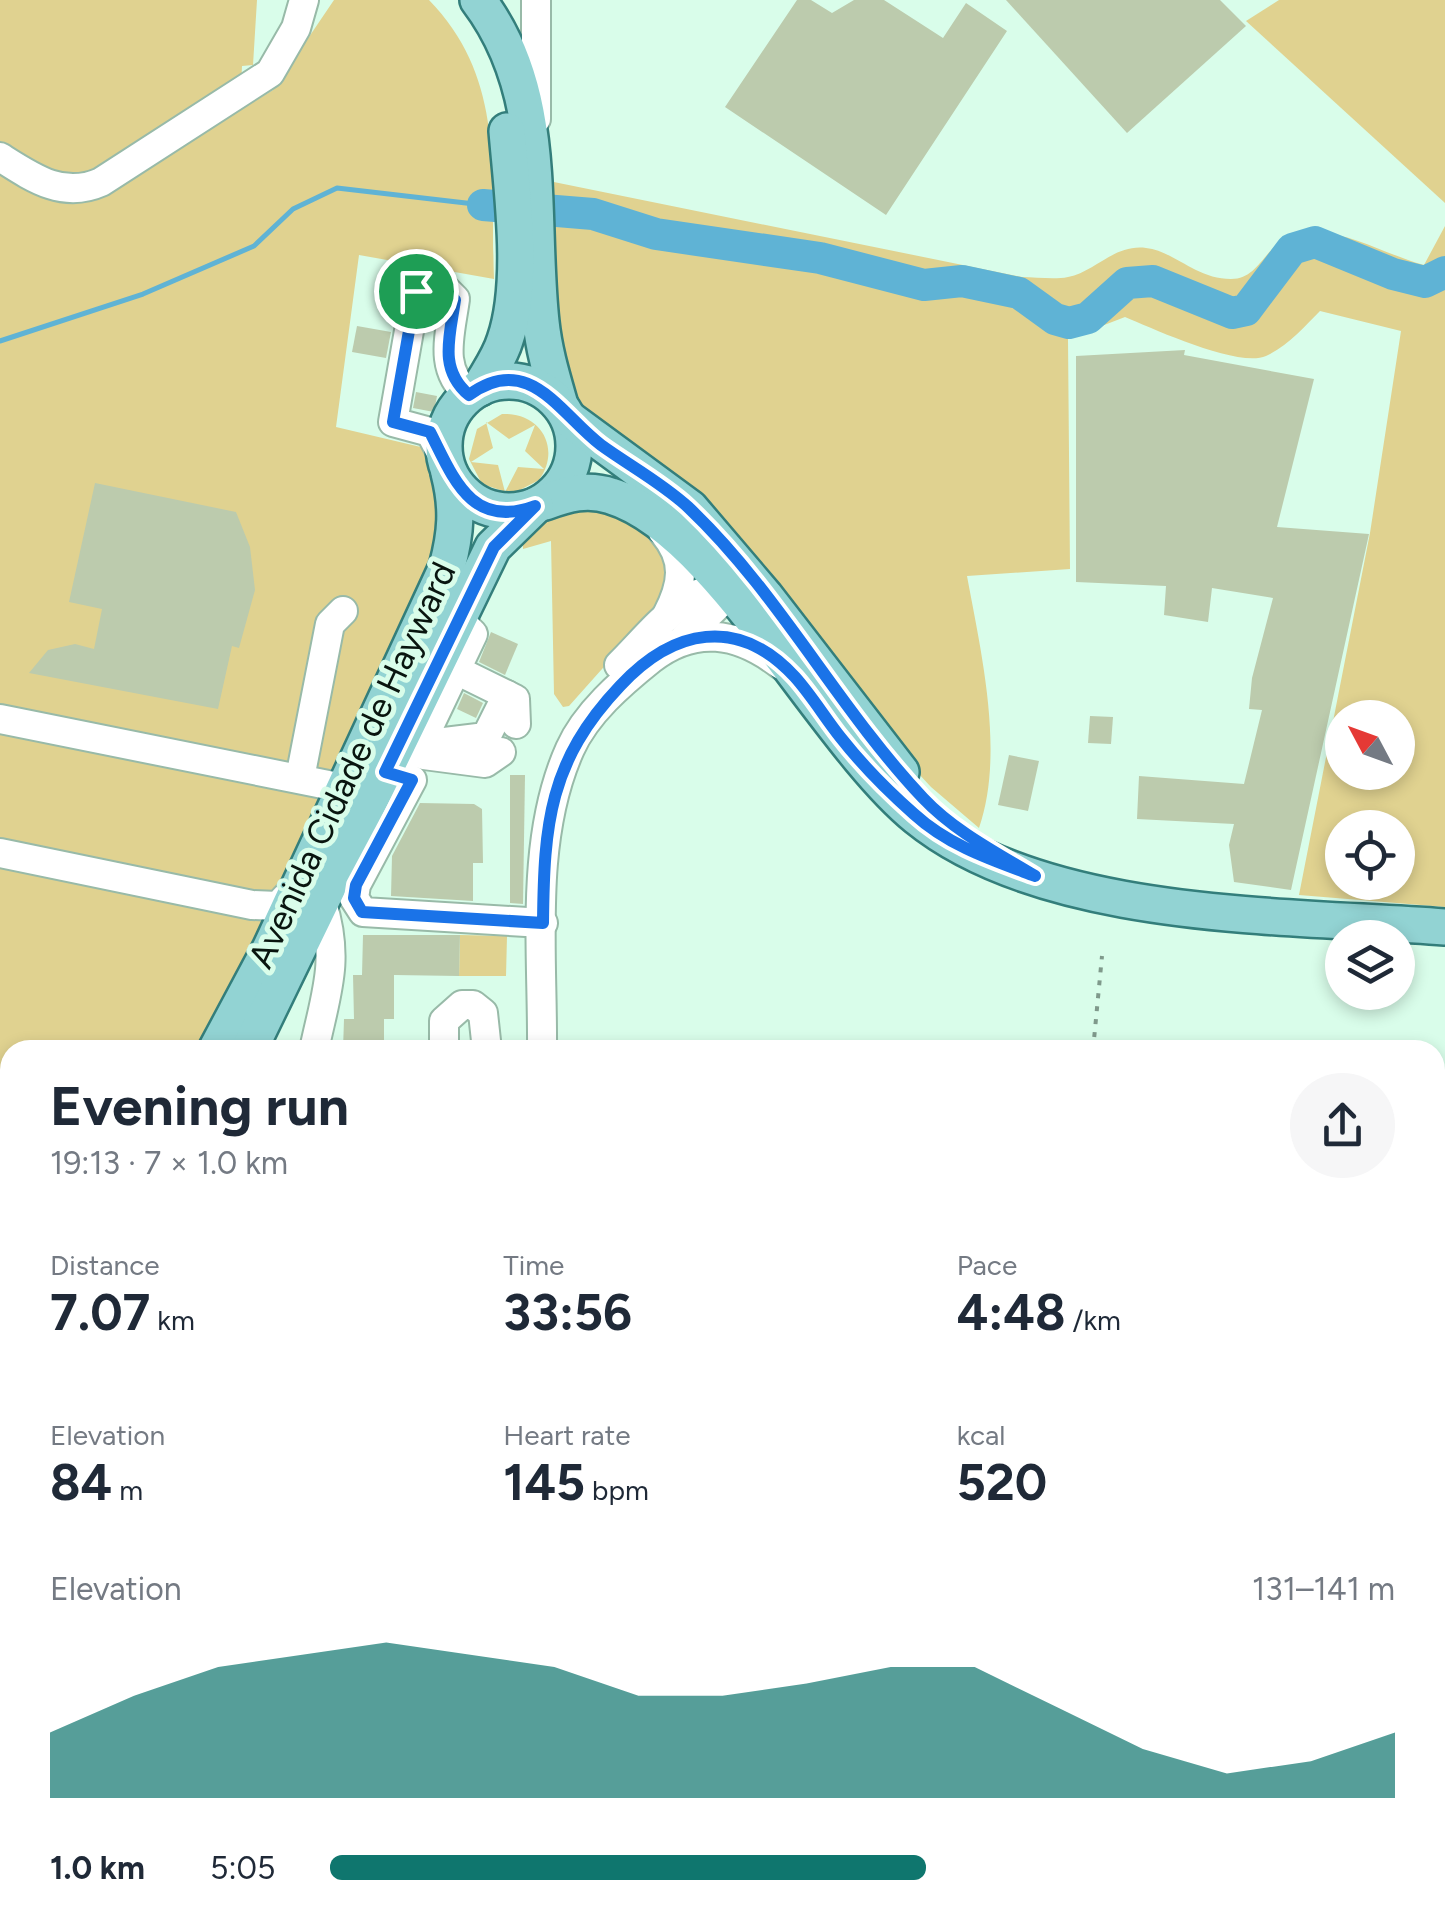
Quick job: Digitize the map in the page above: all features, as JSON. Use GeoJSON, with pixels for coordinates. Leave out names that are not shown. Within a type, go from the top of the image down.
{"type":"FeatureCollection","features":[{"type":"Feature","properties":{"kind":"main road"},"geometry":{"type":"LineString","coordinates":[[452,0],[482,39],[496,72],[524,180]]}},
{"type":"Feature","properties":{"kind":"main road"},"geometry":{"type":"LineString","coordinates":[[478,0],[507,47],[521,84],[526,237],[544,348],[574,437],[572,464],[559,489],[540,504]]}},
{"type":"Feature","properties":{"kind":"main road"},"geometry":{"type":"LineString","coordinates":[[526,237],[510,322],[499,355],[449,420],[448,468],[460,490],[486,508],[516,512],[583,491],[613,496],[652,519],[726,586],[842,740],[918,818],[969,852],[1120,900],[1445,927]]}},
{"type":"Feature","properties":{"kind":"main road"},"geometry":{"type":"LineString","coordinates":[[474,392],[501,382],[523,382],[544,390],[565,412],[667,489],[765,596],[925,801],[972,838],[1035,876]]}},
{"type":"Feature","properties":{"kind":"main road","name":"Avenida Cidade de Hayward"},"geometry":{"type":"LineString","coordinates":[[256,1040],[319,943],[309,894],[342,788],[447,567],[456,531],[457,504],[448,468]]}},
{"type":"Feature","properties":{"kind":"main road","name":"Avenida Cidade de Hayward"},"geometry":{"type":"LineString","coordinates":[[221,1040],[270,942],[420,753],[463,608],[494,547],[540,504]]}},
{"type":"Feature","properties":{"kind":"street"},"geometry":{"type":"LineString","coordinates":[[524,180],[536,0]]}},
{"type":"Feature","properties":{"kind":"street"},"geometry":{"type":"LineString","coordinates":[[0,157],[65,190],[80,192],[101,182],[257,84],[284,53],[305,2]]}},
{"type":"Feature","properties":{"kind":"street"},"geometry":{"type":"LineString","coordinates":[[448,468],[430,432],[393,422],[416,291],[426,286],[446,290],[455,300],[447,365],[452,381],[474,392]]}},
{"type":"Feature","properties":{"kind":"street"},"geometry":{"type":"LineString","coordinates":[[652,519],[676,546],[682,565],[676,628]]}},
{"type":"Feature","properties":{"kind":"street"},"geometry":{"type":"LineString","coordinates":[[542,1040],[543,889],[553,797],[571,746],[626,678],[676,628],[724,599],[726,559],[714,537]]}},
{"type":"Feature","properties":{"kind":"street"},"geometry":{"type":"LineString","coordinates":[[726,586],[765,596]]}},
{"type":"Feature","properties":{"kind":"street"},"geometry":{"type":"LineString","coordinates":[[463,608],[460,621],[473,634],[483,684]]}},
{"type":"Feature","properties":{"kind":"street"},"geometry":{"type":"LineString","coordinates":[[300,778],[330,624],[344,611]]}},
{"type":"Feature","properties":{"kind":"street"},"geometry":{"type":"LineString","coordinates":[[676,628],[737,638],[794,675]]}},
{"type":"Feature","properties":{"kind":"street"},"geometry":{"type":"LineString","coordinates":[[483,684],[514,699],[516,724]]}},
{"type":"Feature","properties":{"kind":"street"},"geometry":{"type":"LineString","coordinates":[[483,684],[420,753],[412,780],[356,885],[354,898],[362,912],[543,923]]}},
{"type":"Feature","properties":{"kind":"street"},"geometry":{"type":"LineString","coordinates":[[0,719],[342,788]]}},
{"type":"Feature","properties":{"kind":"street"},"geometry":{"type":"LineString","coordinates":[[420,753],[485,763],[502,752]]}},
{"type":"Feature","properties":{"kind":"street"},"geometry":{"type":"LineString","coordinates":[[0,853],[252,904],[278,906],[309,894]]}},
{"type":"Feature","properties":{"kind":"street"},"geometry":{"type":"LineString","coordinates":[[252,904],[272,920],[270,942]]}},
{"type":"Feature","properties":{"kind":"street"},"geometry":{"type":"LineString","coordinates":[[314,1040],[319,943]]}},
{"type":"Feature","properties":{"kind":"street"},"geometry":{"type":"LineString","coordinates":[[444,1040],[444,1021],[450,1011],[472,1005],[483,1013],[486,1040]]}},
{"type":"Feature","properties":{"kind":"path"},"geometry":{"type":"LineString","coordinates":[[1094,1040],[1102,956]]}},
{"type":"Feature","properties":{"kind":"shaded area"},"geometry":{"type":"Polygon","coordinates":[[[0,0],[257,0],[253,65],[242,66],[240,110],[273,90],[334,0],[429,0],[454,31],[472,63],[483,96],[492,167],[494,279],[359,255],[336,427],[425,448],[444,507],[441,547],[328,803],[205,1040],[0,1040],[0,0]]]}},
{"type":"Feature","properties":{"kind":"shaded area"},"geometry":{"type":"Polygon","coordinates":[[[1279,0],[1445,0],[1445,203],[1246,21],[1279,0]]]}},
{"type":"Feature","properties":{"kind":"shaded area"},"geometry":{"type":"Polygon","coordinates":[[[544,180],[1022,277],[1068,277],[1124,250],[1146,248],[1207,275],[1240,278],[1285,240],[1320,233],[1355,240],[1424,265],[1445,226],[1445,907],[1360,900],[1415,900],[1415,810],[1325,810],[1325,897],[1299,895],[1325,762],[1325,790],[1415,790],[1415,700],[1337,700],[1370,533],[1401,331],[1320,311],[1281,347],[1253,358],[1196,346],[1125,317],[1068,339],[1070,569],[967,576],[984,669],[990,735],[987,799],[979,828],[931,787],[579,410],[564,381],[544,180]]]}},
{"type":"Feature","properties":{"kind":"shaded area"},"geometry":{"type":"Polygon","coordinates":[[[502,414],[527,419],[535,425],[509,439],[487,423],[502,414]]]}},
{"type":"Feature","properties":{"kind":"shaded area"},"geometry":{"type":"Polygon","coordinates":[[[486,423],[493,448],[471,462],[498,465],[505,492],[482,484],[469,459],[477,429],[486,423]]]}},
{"type":"Feature","properties":{"kind":"shaded area"},"geometry":{"type":"Polygon","coordinates":[[[535,425],[547,445],[546,468],[539,480],[512,494],[505,492],[518,467],[544,469],[525,451],[535,425]]]}},
{"type":"Feature","properties":{"kind":"shaded area"},"geometry":{"type":"Polygon","coordinates":[[[577,502],[631,522],[655,539],[668,562],[668,595],[569,706],[563,707],[554,694],[551,541],[523,549],[523,527],[577,502]]]}},
{"type":"Feature","properties":{"kind":"shaded area"},"geometry":{"type":"Polygon","coordinates":[[[460,935],[507,936],[506,976],[459,976],[460,935]]]}},
{"type":"Feature","properties":{"kind":"building"},"geometry":{"type":"Polygon","coordinates":[[[797,0],[811,0],[832,13],[854,0],[884,0],[943,38],[966,3],[1007,31],[886,215],[725,107],[797,0]]]}},
{"type":"Feature","properties":{"kind":"building"},"geometry":{"type":"Polygon","coordinates":[[[1006,0],[1220,0],[1246,26],[1127,133],[1006,0]]]}},
{"type":"Feature","properties":{"kind":"building"},"geometry":{"type":"Polygon","coordinates":[[[357,326],[391,332],[386,358],[352,352],[357,326]]]}},
{"type":"Feature","properties":{"kind":"building"},"geometry":{"type":"Polygon","coordinates":[[[1185,350],[1184,355],[1314,379],[1277,527],[1369,534],[1333,700],[1325,700],[1325,735],[1291,890],[1234,882],[1229,845],[1234,824],[1137,819],[1139,776],[1244,784],[1262,710],[1249,709],[1252,678],[1273,598],[1212,588],[1208,622],[1164,615],[1166,586],[1076,582],[1076,356],[1185,350]]]}},
{"type":"Feature","properties":{"kind":"building"},"geometry":{"type":"Polygon","coordinates":[[[416,392],[437,396],[434,412],[413,408],[416,392]]]}},
{"type":"Feature","properties":{"kind":"building"},"geometry":{"type":"Polygon","coordinates":[[[95,483],[236,512],[250,547],[255,590],[239,648],[232,646],[218,709],[29,673],[48,650],[75,644],[94,649],[102,609],[69,602],[95,483]]]}},
{"type":"Feature","properties":{"kind":"building"},"geometry":{"type":"Polygon","coordinates":[[[491,632],[518,644],[505,675],[479,662],[491,632]]]}},
{"type":"Feature","properties":{"kind":"building"},"geometry":{"type":"Polygon","coordinates":[[[464,693],[483,703],[476,718],[457,709],[464,693]]]}},
{"type":"Feature","properties":{"kind":"building"},"geometry":{"type":"Polygon","coordinates":[[[1090,716],[1113,717],[1111,744],[1088,743],[1090,716]]]}},
{"type":"Feature","properties":{"kind":"building"},"geometry":{"type":"Polygon","coordinates":[[[1009,755],[1039,761],[1028,811],[998,805],[1009,755]]]}},
{"type":"Feature","properties":{"kind":"building"},"geometry":{"type":"Polygon","coordinates":[[[510,775],[525,775],[523,904],[510,903],[510,775]]]}},
{"type":"Feature","properties":{"kind":"building"},"geometry":{"type":"Polygon","coordinates":[[[420,803],[474,804],[482,809],[483,863],[473,863],[473,901],[391,896],[392,856],[420,803]]]}},
{"type":"Feature","properties":{"kind":"building"},"geometry":{"type":"Polygon","coordinates":[[[363,935],[460,935],[459,976],[394,975],[394,1019],[384,1019],[384,1040],[343,1040],[344,1019],[354,1019],[353,975],[362,975],[363,935]]]}},
{"type":"Feature","properties":{"kind":"waterway"},"geometry":{"type":"LineString","coordinates":[[0,341],[143,294],[254,246],[293,209],[337,188],[483,205]]}},
{"type":"Feature","properties":{"kind":"waterway"},"geometry":{"type":"LineString","coordinates":[[483,205],[593,214],[656,234],[820,258],[924,285],[962,281],[1019,293],[1055,319],[1069,323],[1088,318],[1127,283],[1153,281],[1232,313],[1246,310],[1292,249],[1315,242],[1393,274],[1425,282],[1445,272]]}},
{"type":"Feature","properties":{"kind":"route"},"geometry":{"type":"LineString","coordinates":[[426,286],[446,290],[455,300],[447,365],[452,381],[469,395],[490,384],[512,381],[544,390],[569,418],[604,447],[690,508],[765,596],[925,801],[972,838],[1035,876],[969,852],[918,818],[842,740],[794,675],[737,638],[713,636],[685,638],[626,678],[571,746],[553,797],[548,826],[543,923],[362,912],[354,898],[356,885],[412,780],[385,772],[430,672],[494,547],[535,506],[506,512],[476,503],[454,482],[430,432],[393,422],[416,291],[426,286]]}}]}
